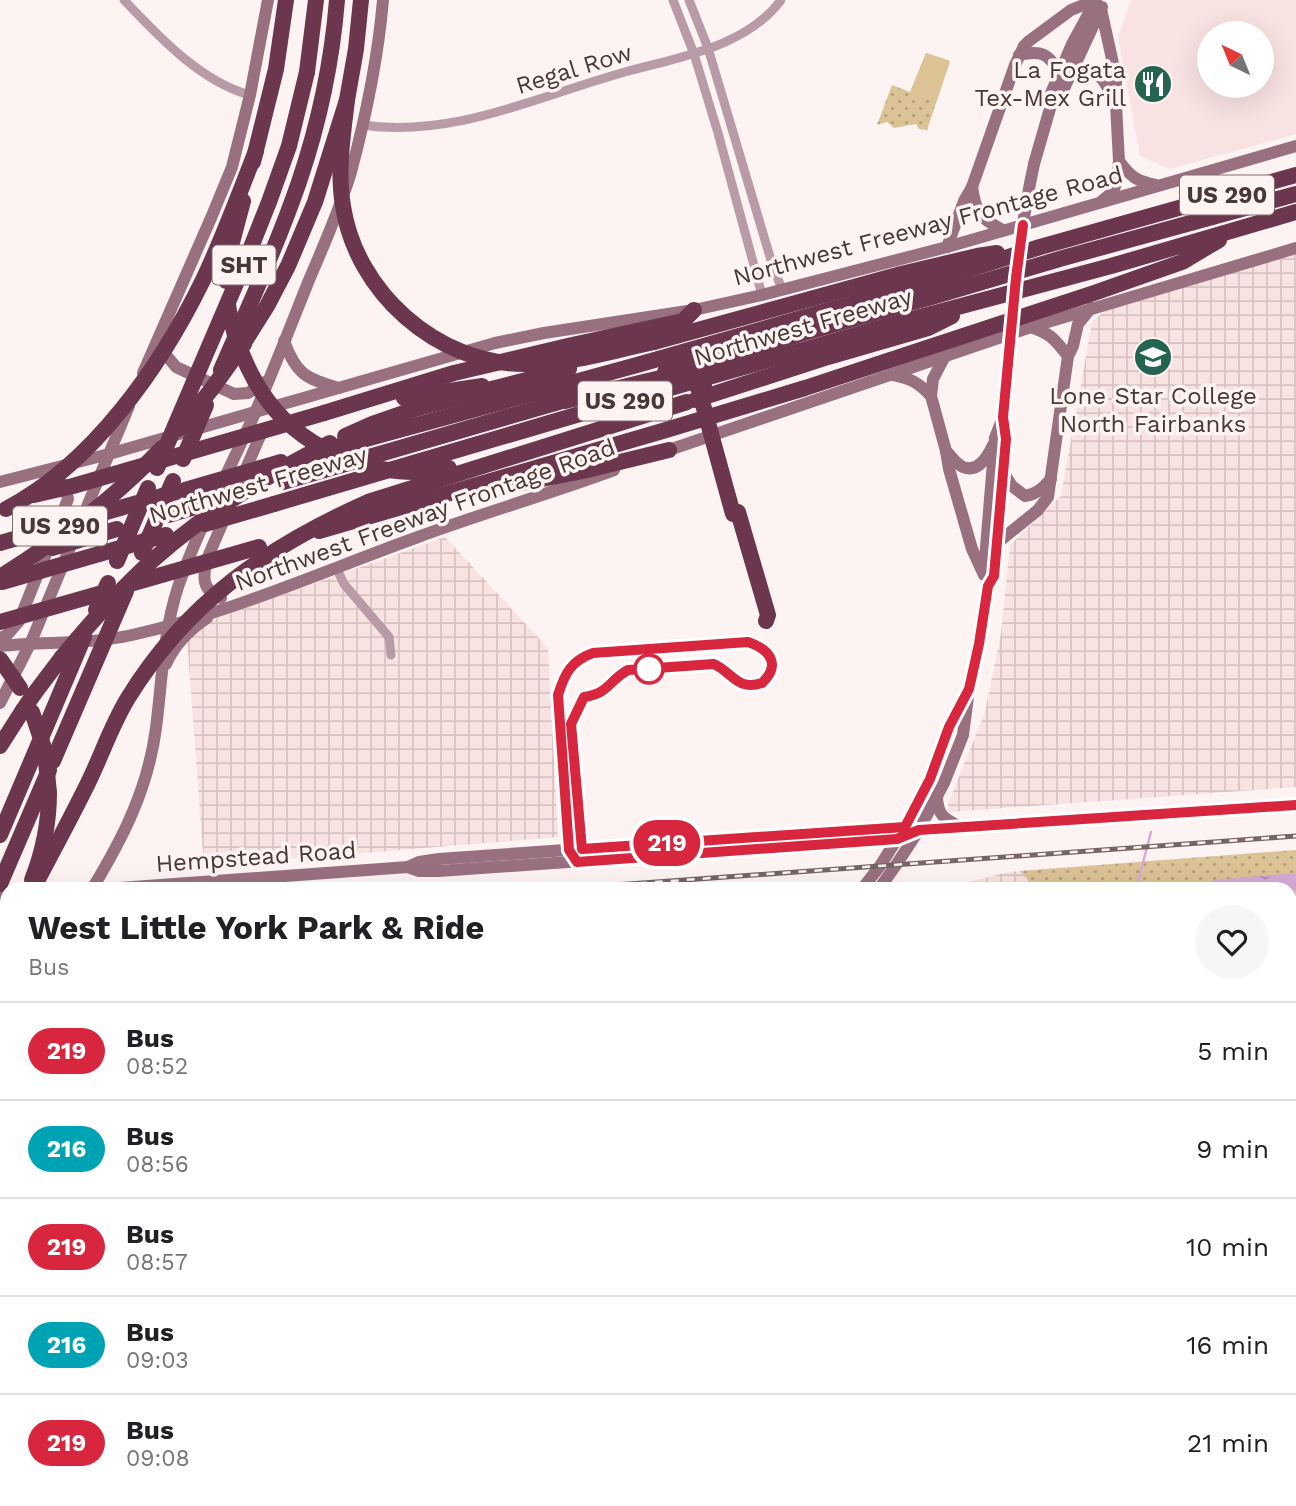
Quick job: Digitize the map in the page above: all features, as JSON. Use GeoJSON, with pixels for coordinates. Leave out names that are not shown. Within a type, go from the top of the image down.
{"type":"FeatureCollection","features":[{"type":"Feature","properties":{"kind":"highway"},"geometry":{"type":"LineString","coordinates":[[286,0],[276,69],[229,254],[226,281],[229,314],[239,347],[253,378],[270,404],[298,431],[331,452],[383,470],[435,471],[527,453]]}},
{"type":"Feature","properties":{"kind":"highway","name":"SHT"},"geometry":{"type":"LineString","coordinates":[[0,835],[246,260],[289,146],[307,72],[316,0]]}},
{"type":"Feature","properties":{"kind":"highway","name":"SHT"},"geometry":{"type":"LineString","coordinates":[[1,882],[284,222],[307,157],[326,81],[337,0]]}},
{"type":"Feature","properties":{"kind":"highway"},"geometry":{"type":"LineString","coordinates":[[361,0],[340,169],[343,209],[361,261],[391,303],[408,320],[446,345],[495,362],[527,365],[562,362],[654,342]]}},
{"type":"Feature","properties":{"kind":"highway"},"geometry":{"type":"LineString","coordinates":[[0,580],[43,551],[132,478],[174,436],[229,366],[267,306],[288,266],[315,202],[347,100]]}},
{"type":"Feature","properties":{"kind":"highway"},"geometry":{"type":"LineString","coordinates":[[0,512],[50,480],[84,452],[146,377],[179,325],[203,280],[256,151]]}},
{"type":"Feature","properties":{"kind":"highway","name":"Northwest Freeway"},"geometry":{"type":"LineString","coordinates":[[0,543],[637,365],[1296,175]]}},
{"type":"Feature","properties":{"kind":"highway"},"geometry":{"type":"LineString","coordinates":[[0,562],[1296,194]]}},
{"type":"Feature","properties":{"kind":"highway","name":"Northwest Freeway"},"geometry":{"type":"LineString","coordinates":[[0,580],[1296,212]]}},
{"type":"Feature","properties":{"kind":"highway"},"geometry":{"type":"LineString","coordinates":[[0,622],[806,388],[1182,262],[1239,229]]}},
{"type":"Feature","properties":{"kind":"highway"},"geometry":{"type":"LineString","coordinates":[[0,746],[58,662],[114,597],[155,558],[241,493],[287,465],[372,424],[418,408],[607,358],[654,342],[836,291],[977,256],[1040,247]]}},
{"type":"Feature","properties":{"kind":"highway"},"geometry":{"type":"LineString","coordinates":[[36,882],[127,701],[152,662],[168,641],[203,606],[251,566],[294,538],[368,502],[928,328],[976,303]]}},
{"type":"Feature","properties":{"kind":"highway"},"geometry":{"type":"LineString","coordinates":[[324,415],[454,373],[683,321],[694,310]]}},
{"type":"Feature","properties":{"kind":"highway"},"geometry":{"type":"LineString","coordinates":[[565,401],[681,373],[691,375],[699,390],[736,513],[768,615],[766,621],[736,513],[703,378],[705,371],[712,364],[797,335]]}},
{"type":"Feature","properties":{"kind":"highway"},"geometry":{"type":"LineString","coordinates":[[0,503],[73,486],[209,446],[374,404],[424,394],[637,365]]}},
{"type":"Feature","properties":{"kind":"highway"},"geometry":{"type":"LineString","coordinates":[[385,512],[583,471],[669,450]]}},
{"type":"Feature","properties":{"kind":"highway"},"geometry":{"type":"LineString","coordinates":[[0,659],[20,688],[32,712],[42,738],[47,765],[49,806],[46,833],[31,882]]}},
{"type":"Feature","properties":{"kind":"main road"},"geometry":{"type":"LineString","coordinates":[[0,703],[31,642],[159,334],[232,167],[250,95],[268,0]]}},
{"type":"Feature","properties":{"kind":"main road"},"geometry":{"type":"LineString","coordinates":[[96,882],[128,824],[148,770],[156,729],[167,626],[190,554],[255,412],[330,231],[350,174],[375,62],[383,0]]}},
{"type":"Feature","properties":{"kind":"main road"},"geometry":{"type":"LineString","coordinates":[[947,247],[1024,46],[1071,10],[1099,2]]}},
{"type":"Feature","properties":{"kind":"main road"},"geometry":{"type":"LineString","coordinates":[[986,580],[994,576],[1006,439],[1003,417],[1023,219],[1034,164],[1051,105],[1051,93],[1064,74],[1072,44],[1099,2]]}},
{"type":"Feature","properties":{"kind":"main road"},"geometry":{"type":"LineString","coordinates":[[1099,2],[1116,77],[1119,161],[1113,192],[1101,202]]}},
{"type":"Feature","properties":{"kind":"main road"},"geometry":{"type":"LineString","coordinates":[[1020,55],[1040,52],[1064,74]]}},
{"type":"Feature","properties":{"kind":"main road"},"geometry":{"type":"LineString","coordinates":[[1064,74],[1094,72],[1101,76],[1116,104]]}},
{"type":"Feature","properties":{"kind":"main road","name":"Northwest Freeway Frontage Road"},"geometry":{"type":"LineString","coordinates":[[0,482],[109,454],[495,343],[694,310],[762,295],[947,247],[1296,146]]}},
{"type":"Feature","properties":{"kind":"main road"},"geometry":{"type":"LineString","coordinates":[[1119,161],[1132,177],[1160,185]]}},
{"type":"Feature","properties":{"kind":"main road"},"geometry":{"type":"LineString","coordinates":[[972,187],[976,208],[981,216],[1003,230]]}},
{"type":"Feature","properties":{"kind":"main road","name":"Northwest Freeway Frontage Road"},"geometry":{"type":"LineString","coordinates":[[0,646],[31,642],[81,642],[167,626],[337,569],[417,537],[1031,327],[1296,248]]}},
{"type":"Feature","properties":{"kind":"main road"},"geometry":{"type":"LineString","coordinates":[[997,543],[1048,498],[1068,356],[1079,324],[1091,308]]}},
{"type":"Feature","properties":{"kind":"main road"},"geometry":{"type":"LineString","coordinates":[[1031,327],[1056,339],[1068,356]]}},
{"type":"Feature","properties":{"kind":"main road"},"geometry":{"type":"LineString","coordinates":[[159,334],[166,355],[176,367],[234,394],[248,393],[268,380]]}},
{"type":"Feature","properties":{"kind":"main road"},"geometry":{"type":"LineString","coordinates":[[284,341],[289,356],[303,375],[313,381],[339,388]]}},
{"type":"Feature","properties":{"kind":"main road"},"geometry":{"type":"LineString","coordinates":[[945,356],[936,370],[931,396],[972,549],[986,580]]}},
{"type":"Feature","properties":{"kind":"main road"},"geometry":{"type":"LineString","coordinates":[[892,375],[911,379],[931,396]]}},
{"type":"Feature","properties":{"kind":"main road"},"geometry":{"type":"LineString","coordinates":[[246,600],[224,599],[215,596],[208,589],[203,576],[207,559],[260,436],[299,400]]}},
{"type":"Feature","properties":{"kind":"main road"},"geometry":{"type":"LineString","coordinates":[[946,451],[960,466],[965,468],[979,465],[989,455],[1003,417]]}},
{"type":"Feature","properties":{"kind":"main road"},"geometry":{"type":"LineString","coordinates":[[883,882],[919,830],[963,735],[979,644],[986,580],[995,438]]}},
{"type":"Feature","properties":{"kind":"main road"},"geometry":{"type":"LineString","coordinates":[[1003,472],[1012,486],[1025,496],[1041,490],[1051,479]]}},
{"type":"Feature","properties":{"kind":"main road"},"geometry":{"type":"LineString","coordinates":[[0,638],[7,635],[19,621],[68,499],[65,487],[59,479],[40,473]]}},
{"type":"Feature","properties":{"kind":"main road"},"geometry":{"type":"LineString","coordinates":[[160,677],[172,652],[184,636],[219,610]]}},
{"type":"Feature","properties":{"kind":"main road"},"geometry":{"type":"LineString","coordinates":[[867,882],[905,827],[930,779],[949,727],[969,689]]}},
{"type":"Feature","properties":{"kind":"main road"},"geometry":{"type":"LineString","coordinates":[[937,796],[939,812],[943,818],[960,827]]}},
{"type":"Feature","properties":{"kind":"main road","name":"Hempstead Road"},"geometry":{"type":"LineString","coordinates":[[223,882],[408,867],[439,859],[1296,804]]}},
{"type":"Feature","properties":{"kind":"main road","name":"Hempstead Road"},"geometry":{"type":"LineString","coordinates":[[408,867],[419,871],[439,871],[897,839],[919,830]]}},
{"type":"Feature","properties":{"kind":"street"},"geometry":{"type":"LineString","coordinates":[[124,0],[186,59],[212,77],[250,95]]}},
{"type":"Feature","properties":{"kind":"street"},"geometry":{"type":"LineString","coordinates":[[673,0],[694,54],[722,144],[762,295]]}},
{"type":"Feature","properties":{"kind":"street"},"geometry":{"type":"LineString","coordinates":[[689,0],[708,48],[782,289]]}},
{"type":"Feature","properties":{"kind":"street","name":"Regal Row"},"geometry":{"type":"LineString","coordinates":[[362,125],[400,129],[449,124],[517,107],[618,74],[694,54],[753,28],[781,0]]}},
{"type":"Feature","properties":{"kind":"street"},"geometry":{"type":"LineString","coordinates":[[337,569],[344,584],[389,637],[391,655]]}},
{"type":"Feature","properties":{"kind":"shaded area"},"geometry":{"type":"Polygon","coordinates":[[[1131,0],[1296,0],[1296,134],[1170,169],[1140,156],[1118,37],[1131,0]]]}},
{"type":"Feature","properties":{"kind":"shaded area"},"geometry":{"type":"Polygon","coordinates":[[[926,53],[950,61],[927,130],[919,129],[916,124],[894,128],[887,122],[877,125],[892,85],[910,92],[926,53]]]}},
{"type":"Feature","properties":{"kind":"shaded area"},"geometry":{"type":"Polygon","coordinates":[[[926,53],[950,61],[936,103],[910,93],[926,53]]]}},
{"type":"Feature","properties":{"kind":"shaded area"},"geometry":{"type":"Polygon","coordinates":[[[1296,247],[1296,787],[949,812],[948,804],[985,712],[1001,633],[1010,545],[1061,496],[1092,322],[1116,301],[1296,247]]]}},
{"type":"Feature","properties":{"kind":"shaded area"},"geometry":{"type":"Polygon","coordinates":[[[445,537],[548,648],[558,837],[204,866],[187,639],[203,623],[445,537]]]}},
{"type":"Feature","properties":{"kind":"shaded area"},"geometry":{"type":"Polygon","coordinates":[[[1296,850],[1296,882],[969,882],[1008,872],[1296,850]]]}},
{"type":"Feature","properties":{"kind":"shaded area"},"geometry":{"type":"Polygon","coordinates":[[[1296,850],[1296,882],[1030,882],[1020,871],[1296,850]]]}},
{"type":"Feature","properties":{"kind":"water"},"geometry":{"type":"Polygon","coordinates":[[[1296,873],[1296,882],[1212,882],[1296,873]]]}},
{"type":"Feature","properties":{"kind":"waterway"},"geometry":{"type":"LineString","coordinates":[[1138,882],[1151,832]]}},
{"type":"Feature","properties":{"kind":"railway"},"geometry":{"type":"LineString","coordinates":[[656,882],[1296,836]]}},
{"type":"Feature","properties":{"kind":"bus line","name":"219"},"geometry":{"type":"LineString","coordinates":[[1023,225],[1003,417],[1006,439],[994,576],[988,586],[969,689],[949,727],[930,779],[905,827],[582,849],[571,724],[584,697],[603,692],[618,675],[628,670],[714,664],[737,682],[747,686],[762,683],[770,673],[772,660],[767,651],[748,642],[593,653],[576,660],[566,674],[558,695],[569,850],[577,862],[897,839],[919,830],[1296,805]]}},
{"type":"Feature","properties":{"kind":"place","name":"La Fogata Tex-Mex Grill"},"geometry":{"type":"Point","coordinates":[1153,84]}},
{"type":"Feature","properties":{"kind":"place","name":"Lone Star College North Fairbanks"},"geometry":{"type":"Point","coordinates":[1153,357]}}]}
